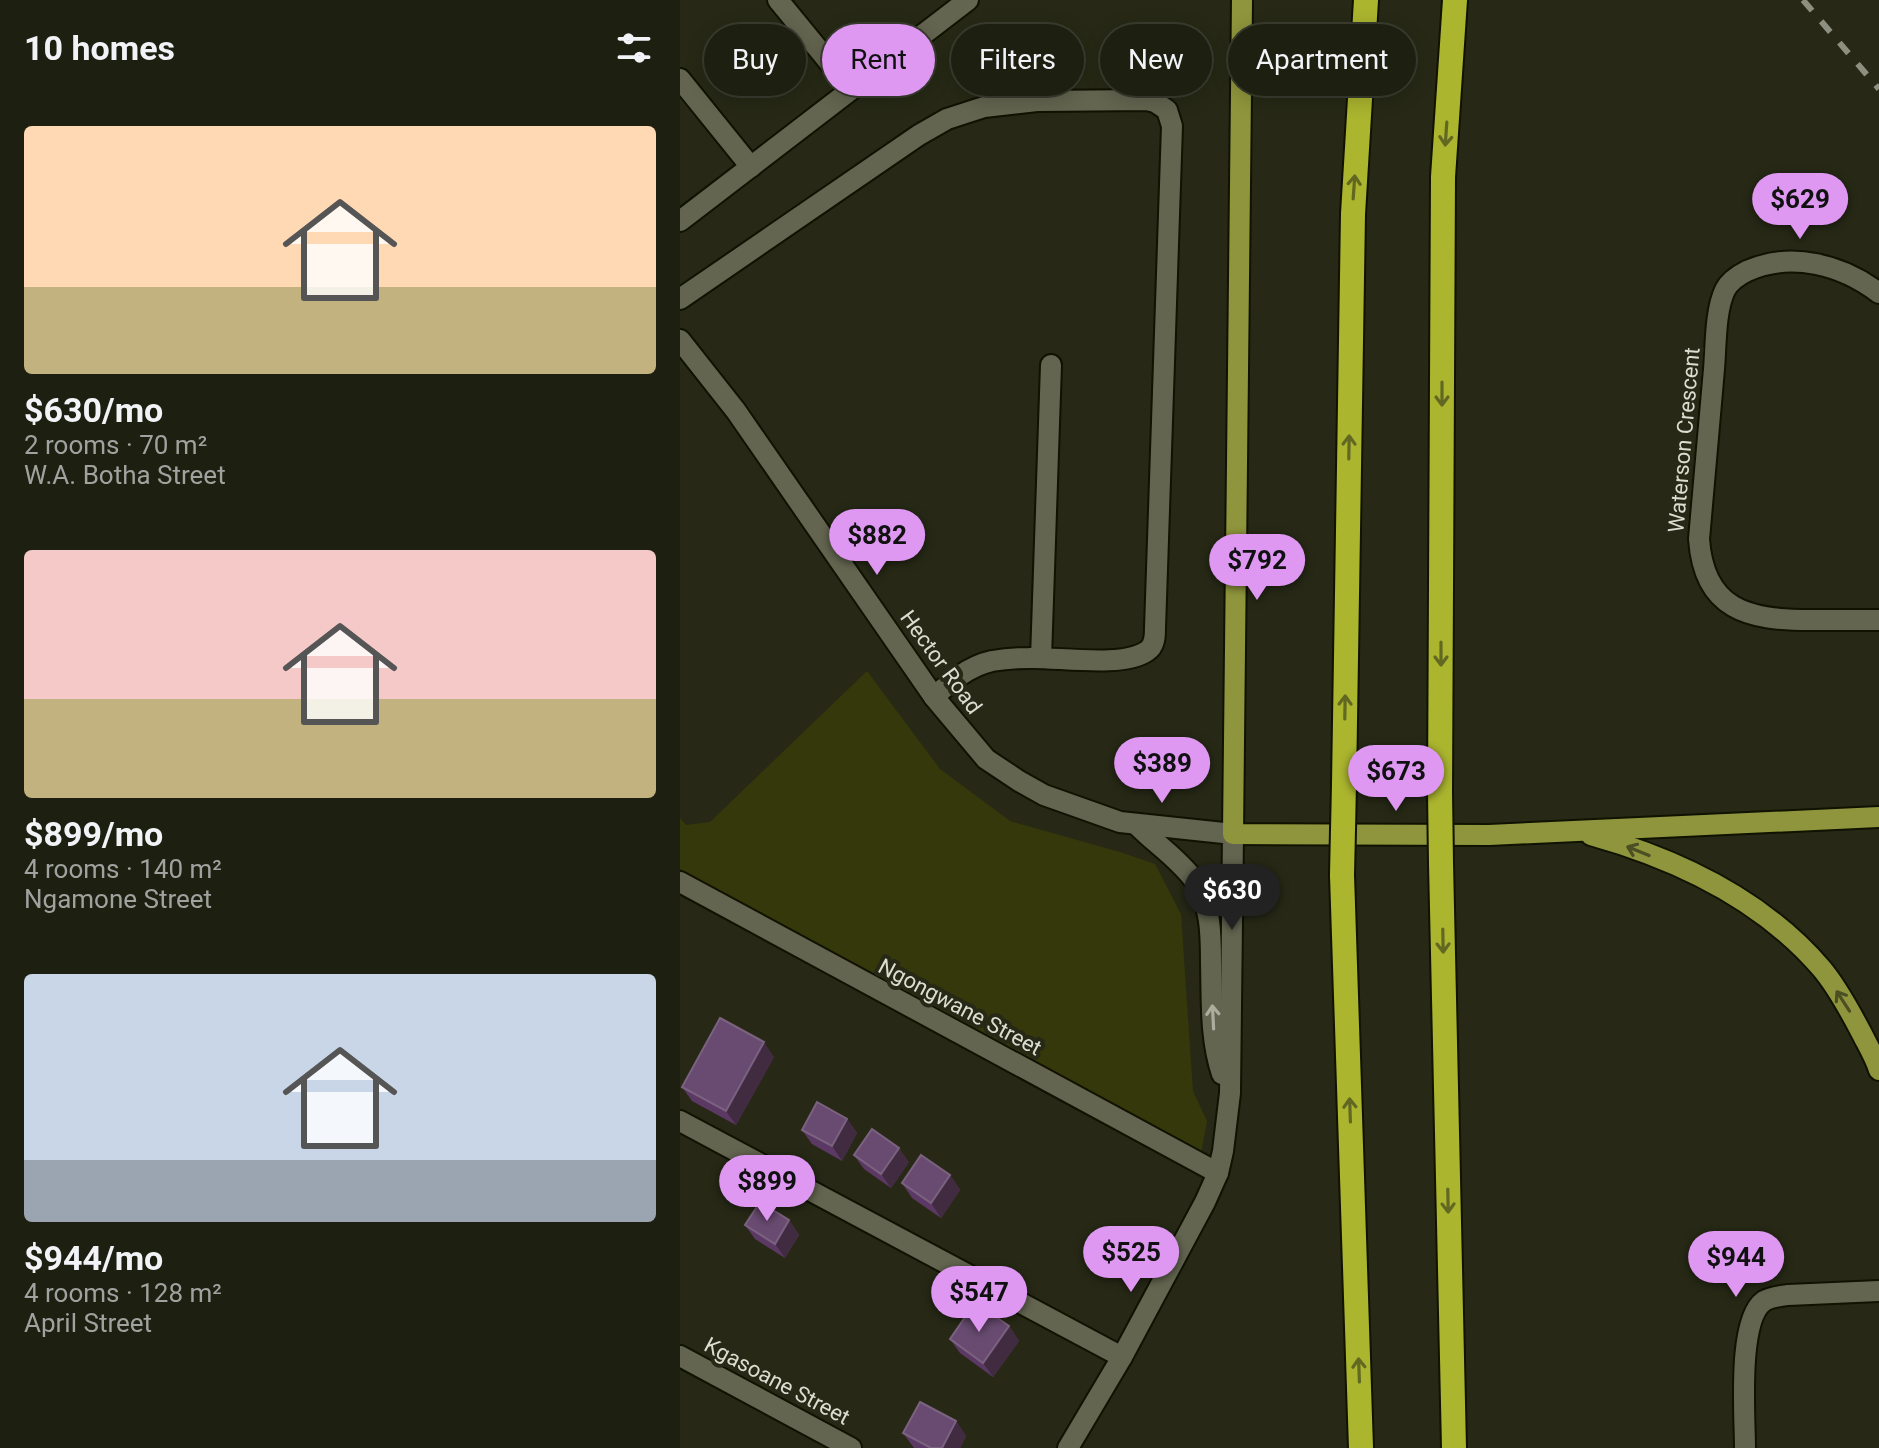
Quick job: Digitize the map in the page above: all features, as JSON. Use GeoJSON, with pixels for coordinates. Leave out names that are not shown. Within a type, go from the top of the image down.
{"type":"FeatureCollection","features":[{"type":"Feature","properties":{"kind":"highway"},"geometry":{"type":"LineString","coordinates":[[1361,1448],[1342,875],[1353,214],[1366,0]]}},
{"type":"Feature","properties":{"kind":"highway"},"geometry":{"type":"LineString","coordinates":[[1454,1448],[1440,792],[1443,177],[1455,0]]}},
{"type":"Feature","properties":{"kind":"main road"},"geometry":{"type":"LineString","coordinates":[[1242,0],[1233,834],[1489,835],[1879,817]]}},
{"type":"Feature","properties":{"kind":"main road"},"geometry":{"type":"LineString","coordinates":[[1573,830],[1617,842],[1708,881],[1773,921],[1823,970],[1854,1017],[1879,1070]]}},
{"type":"Feature","properties":{"kind":"street"},"geometry":{"type":"LineString","coordinates":[[778,0],[822,54]]}},
{"type":"Feature","properties":{"kind":"street"},"geometry":{"type":"LineString","coordinates":[[925,24],[944,7],[968,0]]}},
{"type":"Feature","properties":{"kind":"street"},"geometry":{"type":"LineString","coordinates":[[680,79],[751,167]]}},
{"type":"Feature","properties":{"kind":"street"},"geometry":{"type":"LineString","coordinates":[[680,221],[842,96]]}},
{"type":"Feature","properties":{"kind":"street"},"geometry":{"type":"LineString","coordinates":[[680,299],[947,119],[984,107],[1037,101],[1136,99],[1155,102],[1167,110],[1172,126],[1155,638],[1147,652],[1109,660],[1004,659],[978,665],[934,697]]}},
{"type":"Feature","properties":{"kind":"street","name":"Waterson Crescent"},"geometry":{"type":"LineString","coordinates":[[1879,293],[1861,279],[1841,271],[1817,264],[1783,261],[1759,265],[1739,274],[1725,288],[1718,324],[1699,539],[1700,560],[1706,577],[1736,609],[1779,620],[1879,620]]}},
{"type":"Feature","properties":{"kind":"street","name":"Hector Road"},"geometry":{"type":"LineString","coordinates":[[680,340],[736,411],[934,697],[986,759],[1044,795],[1120,822],[1233,834]]}},
{"type":"Feature","properties":{"kind":"street"},"geometry":{"type":"LineString","coordinates":[[1041,658],[1051,365]]}},
{"type":"Feature","properties":{"kind":"street"},"geometry":{"type":"LineString","coordinates":[[1136,824],[1186,871],[1207,908],[1215,1039],[1219,1066],[1230,1093]]}},
{"type":"Feature","properties":{"kind":"street"},"geometry":{"type":"LineString","coordinates":[[1068,1448],[1122,1357],[1218,1173],[1230,1093],[1233,834]]}},
{"type":"Feature","properties":{"kind":"street","name":"Ngongwane Street"},"geometry":{"type":"LineString","coordinates":[[680,882],[1218,1173]]}},
{"type":"Feature","properties":{"kind":"street"},"geometry":{"type":"LineString","coordinates":[[680,1121],[1122,1357]]}},
{"type":"Feature","properties":{"kind":"street"},"geometry":{"type":"LineString","coordinates":[[1745,1448],[1745,1353],[1749,1325],[1763,1302],[1788,1295],[1879,1291]]}},
{"type":"Feature","properties":{"kind":"street","name":"Kgasoane Street"},"geometry":{"type":"LineString","coordinates":[[680,1356],[851,1448]]}},
{"type":"Feature","properties":{"kind":"green space"},"geometry":{"type":"Polygon","coordinates":[[[867,671],[940,769],[1010,821],[1155,864],[1181,914],[1193,1091],[1207,1121],[1197,1175],[869,985],[680,869],[680,818],[686,825],[710,822],[867,671]]]}},
{"type":"Feature","properties":{"kind":"building"},"geometry":{"type":"Polygon","coordinates":[[[720,1018],[764,1042],[726,1111],[682,1087],[720,1018]]]}},
{"type":"Feature","properties":{"kind":"building"},"geometry":{"type":"Polygon","coordinates":[[[817,1102],[847,1119],[832,1146],[802,1130],[817,1102]]]}},
{"type":"Feature","properties":{"kind":"building"},"geometry":{"type":"Polygon","coordinates":[[[872,1129],[899,1148],[881,1174],[854,1155],[872,1129]]]}},
{"type":"Feature","properties":{"kind":"building"},"geometry":{"type":"Polygon","coordinates":[[[921,1155],[950,1175],[931,1203],[902,1183],[921,1155]]]}},
{"type":"Feature","properties":{"kind":"building"},"geometry":{"type":"Polygon","coordinates":[[[760,1202],[789,1220],[775,1244],[745,1225],[760,1202]]]}},
{"type":"Feature","properties":{"kind":"building"},"geometry":{"type":"Polygon","coordinates":[[[970,1310],[982,1319],[987,1311],[1009,1326],[983,1363],[950,1339],[970,1310]]]}},
{"type":"Feature","properties":{"kind":"building"},"geometry":{"type":"Polygon","coordinates":[[[920,1402],[956,1421],[942,1448],[931,1448],[903,1433],[920,1402]]]}},
{"type":"Feature","properties":{"kind":"railway"},"geometry":{"type":"LineString","coordinates":[[1803,0],[1879,89]]}}]}
